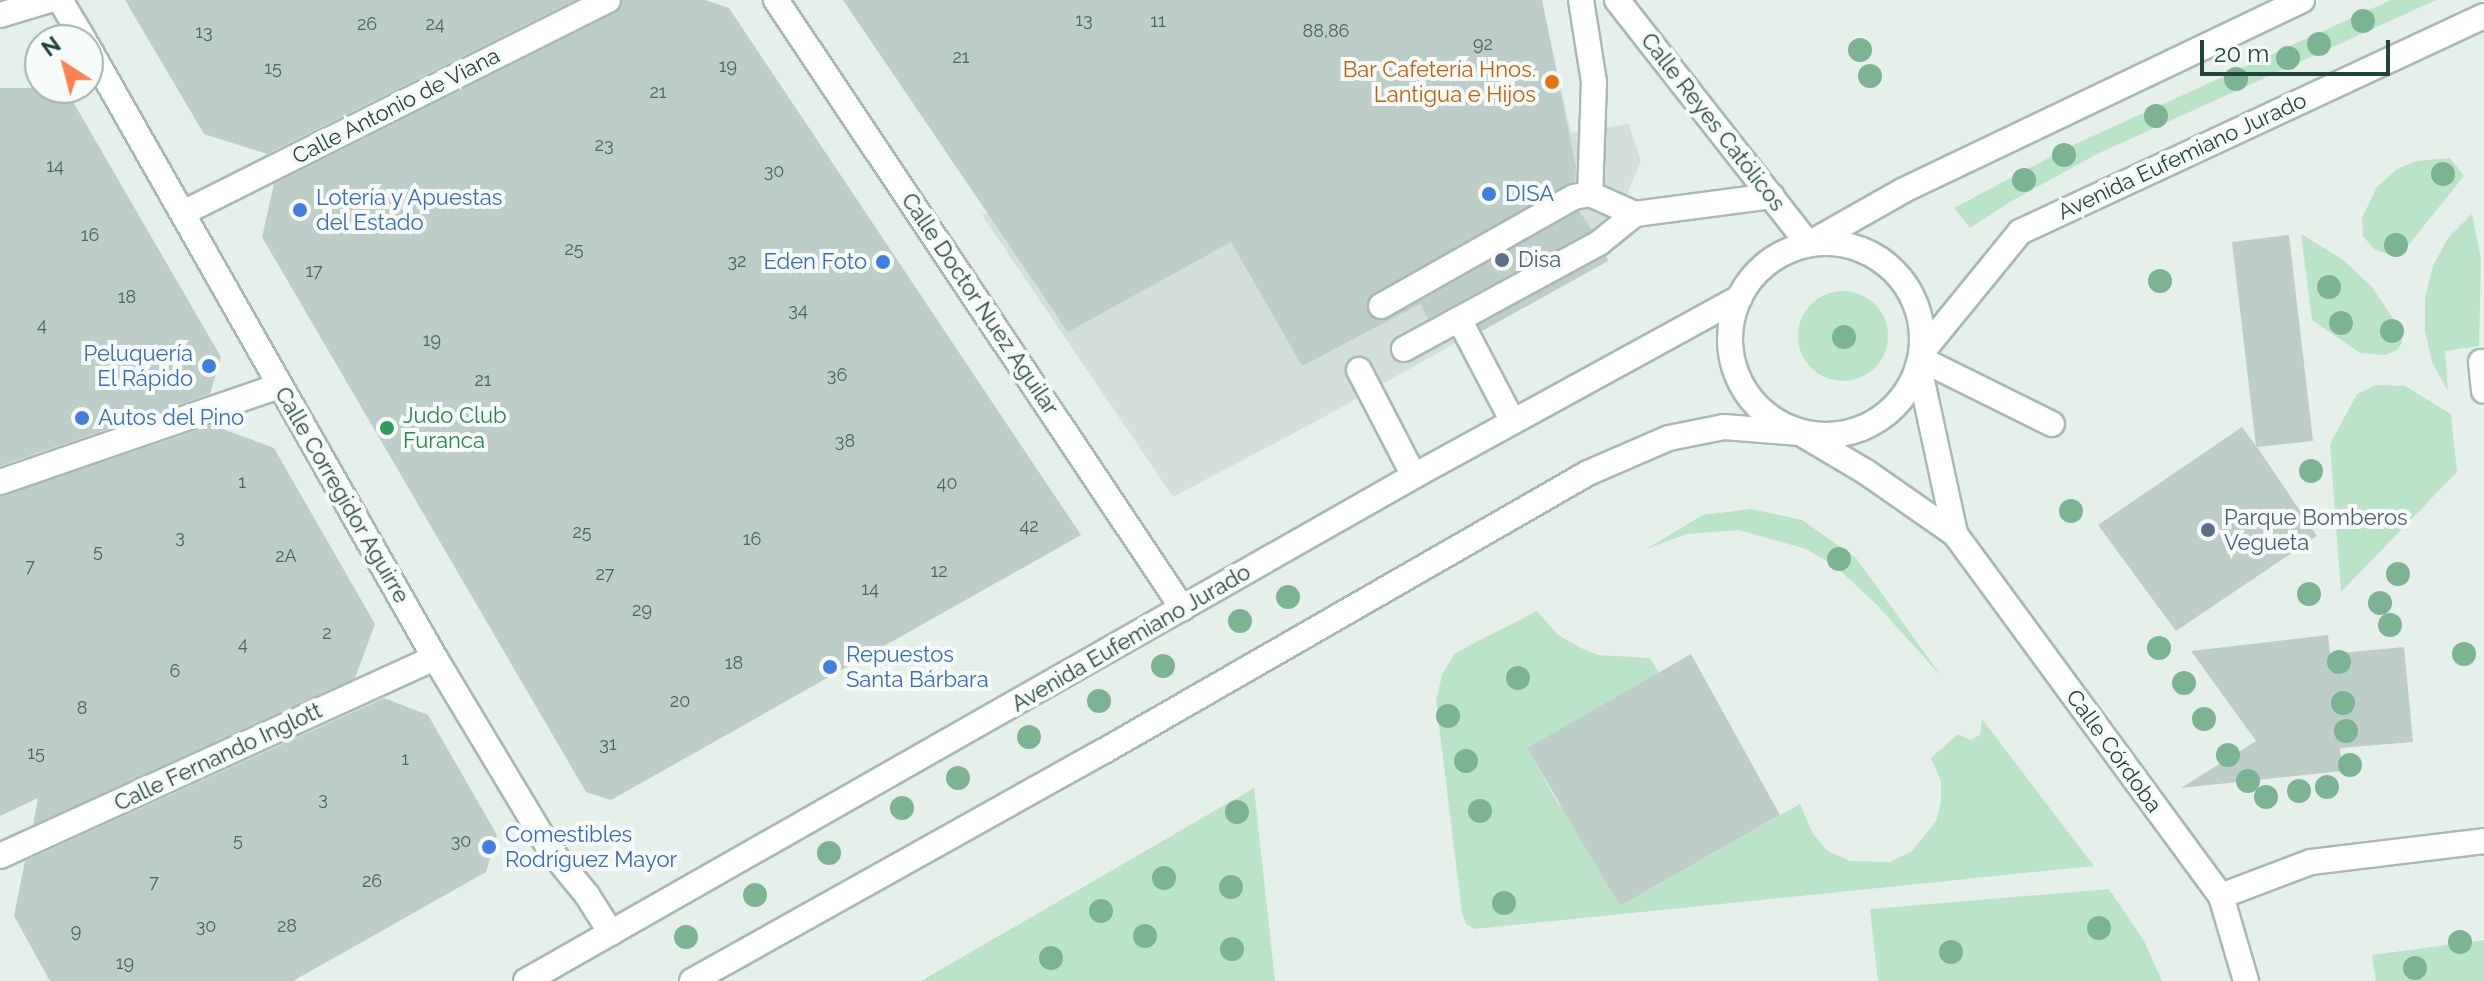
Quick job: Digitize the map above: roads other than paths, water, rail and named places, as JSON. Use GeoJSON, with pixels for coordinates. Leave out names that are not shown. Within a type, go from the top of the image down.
{"type":"FeatureCollection","features":[{"type":"Feature","properties":{"kind":"street"},"geometry":{"type":"LineString","coordinates":[[0,15],[50,0]]}},
{"type":"Feature","properties":{"kind":"street"},"geometry":{"type":"LineString","coordinates":[[60,0],[74,24]]}},
{"type":"Feature","properties":{"kind":"street","name":"Calle Antonio de Viana"},"geometry":{"type":"LineString","coordinates":[[185,212],[608,0]]}},
{"type":"Feature","properties":{"kind":"street","name":"Calle Doctor Nuez Aguilar"},"geometry":{"type":"LineString","coordinates":[[776,0],[1183,609]]}},
{"type":"Feature","properties":{"kind":"street"},"geometry":{"type":"LineString","coordinates":[[1581,0],[1594,82],[1590,194]]}},
{"type":"Feature","properties":{"kind":"street","name":"Calle Reyes Católicos"},"geometry":{"type":"LineString","coordinates":[[1617,0],[1808,244]]}},
{"type":"Feature","properties":{"kind":"street"},"geometry":{"type":"LineString","coordinates":[[1800,433],[1769,419],[1741,384],[1732,364],[1729,330],[1739,298],[1755,273],[1780,254],[1808,244],[1904,190],[2302,0]]}},
{"type":"Feature","properties":{"kind":"street","name":"Avenida Eufemiano Jurado"},"geometry":{"type":"LineString","coordinates":[[1921,359],[2020,232],[2484,16]]}},
{"type":"Feature","properties":{"kind":"street","name":"Calle Corregidor Aguirre"},"geometry":{"type":"LineString","coordinates":[[104,74],[185,212],[279,386],[435,658],[551,851],[587,895],[611,933]]}},
{"type":"Feature","properties":{"kind":"street"},"geometry":{"type":"LineString","coordinates":[[1381,306],[1574,197],[1590,194],[1635,214]]}},
{"type":"Feature","properties":{"kind":"street"},"geometry":{"type":"LineString","coordinates":[[1404,349],[1599,243],[1635,214],[1772,196]]}},
{"type":"Feature","properties":{"kind":"street"},"geometry":{"type":"LineString","coordinates":[[692,981],[1104,751],[1588,473],[1669,438],[1724,427],[1830,436],[1859,431],[1884,416],[1906,395],[1921,359],[1922,321],[1911,292],[1893,268],[1868,251],[1839,243],[1808,244]]}},
{"type":"Feature","properties":{"kind":"street","name":"Avenida Eufemiano Jurado"},"geometry":{"type":"LineString","coordinates":[[526,981],[1414,476],[1739,298]]}},
{"type":"Feature","properties":{"kind":"street"},"geometry":{"type":"LineString","coordinates":[[1459,319],[1513,422]]}},
{"type":"Feature","properties":{"kind":"street"},"geometry":{"type":"LineString","coordinates":[[1921,359],[2052,424]]}},
{"type":"Feature","properties":{"kind":"street","name":"Calle Córdoba"},"geometry":{"type":"LineString","coordinates":[[1921,359],[1955,534]]}},
{"type":"Feature","properties":{"kind":"street"},"geometry":{"type":"LineString","coordinates":[[2481,362],[2484,391]]}},
{"type":"Feature","properties":{"kind":"street"},"geometry":{"type":"LineString","coordinates":[[1359,370],[1414,476]]}},
{"type":"Feature","properties":{"kind":"street"},"geometry":{"type":"LineString","coordinates":[[0,482],[279,386]]}},
{"type":"Feature","properties":{"kind":"street","name":"Calle Córdoba"},"geometry":{"type":"LineString","coordinates":[[1800,433],[1866,472],[1955,534],[2221,896],[2246,981]]}},
{"type":"Feature","properties":{"kind":"street","name":"Calle Fernando Inglott"},"geometry":{"type":"LineString","coordinates":[[0,856],[435,658]]}},
{"type":"Feature","properties":{"kind":"street"},"geometry":{"type":"LineString","coordinates":[[2221,896],[2311,862],[2484,841]]}},
{"type":"Feature","properties":{"kind":"place","name":"Bar Cafetería Hnos. Lantigua e Hijos"},"geometry":{"type":"Point","coordinates":[1552,82]}},
{"type":"Feature","properties":{"kind":"place","name":"DISA"},"geometry":{"type":"Point","coordinates":[1489,194]}},
{"type":"Feature","properties":{"kind":"place","name":"Lotería y Apuestas del Estado"},"geometry":{"type":"Point","coordinates":[300,210]}},
{"type":"Feature","properties":{"kind":"place","name":"Disa"},"geometry":{"type":"Point","coordinates":[1502,260]}},
{"type":"Feature","properties":{"kind":"place","name":"Eden Foto"},"geometry":{"type":"Point","coordinates":[883,262]}},
{"type":"Feature","properties":{"kind":"place","name":"Peluquería El Rápido"},"geometry":{"type":"Point","coordinates":[209,366]}},
{"type":"Feature","properties":{"kind":"place","name":"Autos del Pino"},"geometry":{"type":"Point","coordinates":[82,418]}},
{"type":"Feature","properties":{"kind":"place","name":"Judo Club Furanca"},"geometry":{"type":"Point","coordinates":[387,428]}},
{"type":"Feature","properties":{"kind":"place","name":"Parque Bomberos Vegueta"},"geometry":{"type":"Point","coordinates":[2208,530]}},
{"type":"Feature","properties":{"kind":"place","name":"Repuestos Santa Bárbara"},"geometry":{"type":"Point","coordinates":[830,667]}},
{"type":"Feature","properties":{"kind":"place","name":"Comestibles Rodríguez Mayor"},"geometry":{"type":"Point","coordinates":[489,847]}}]}
